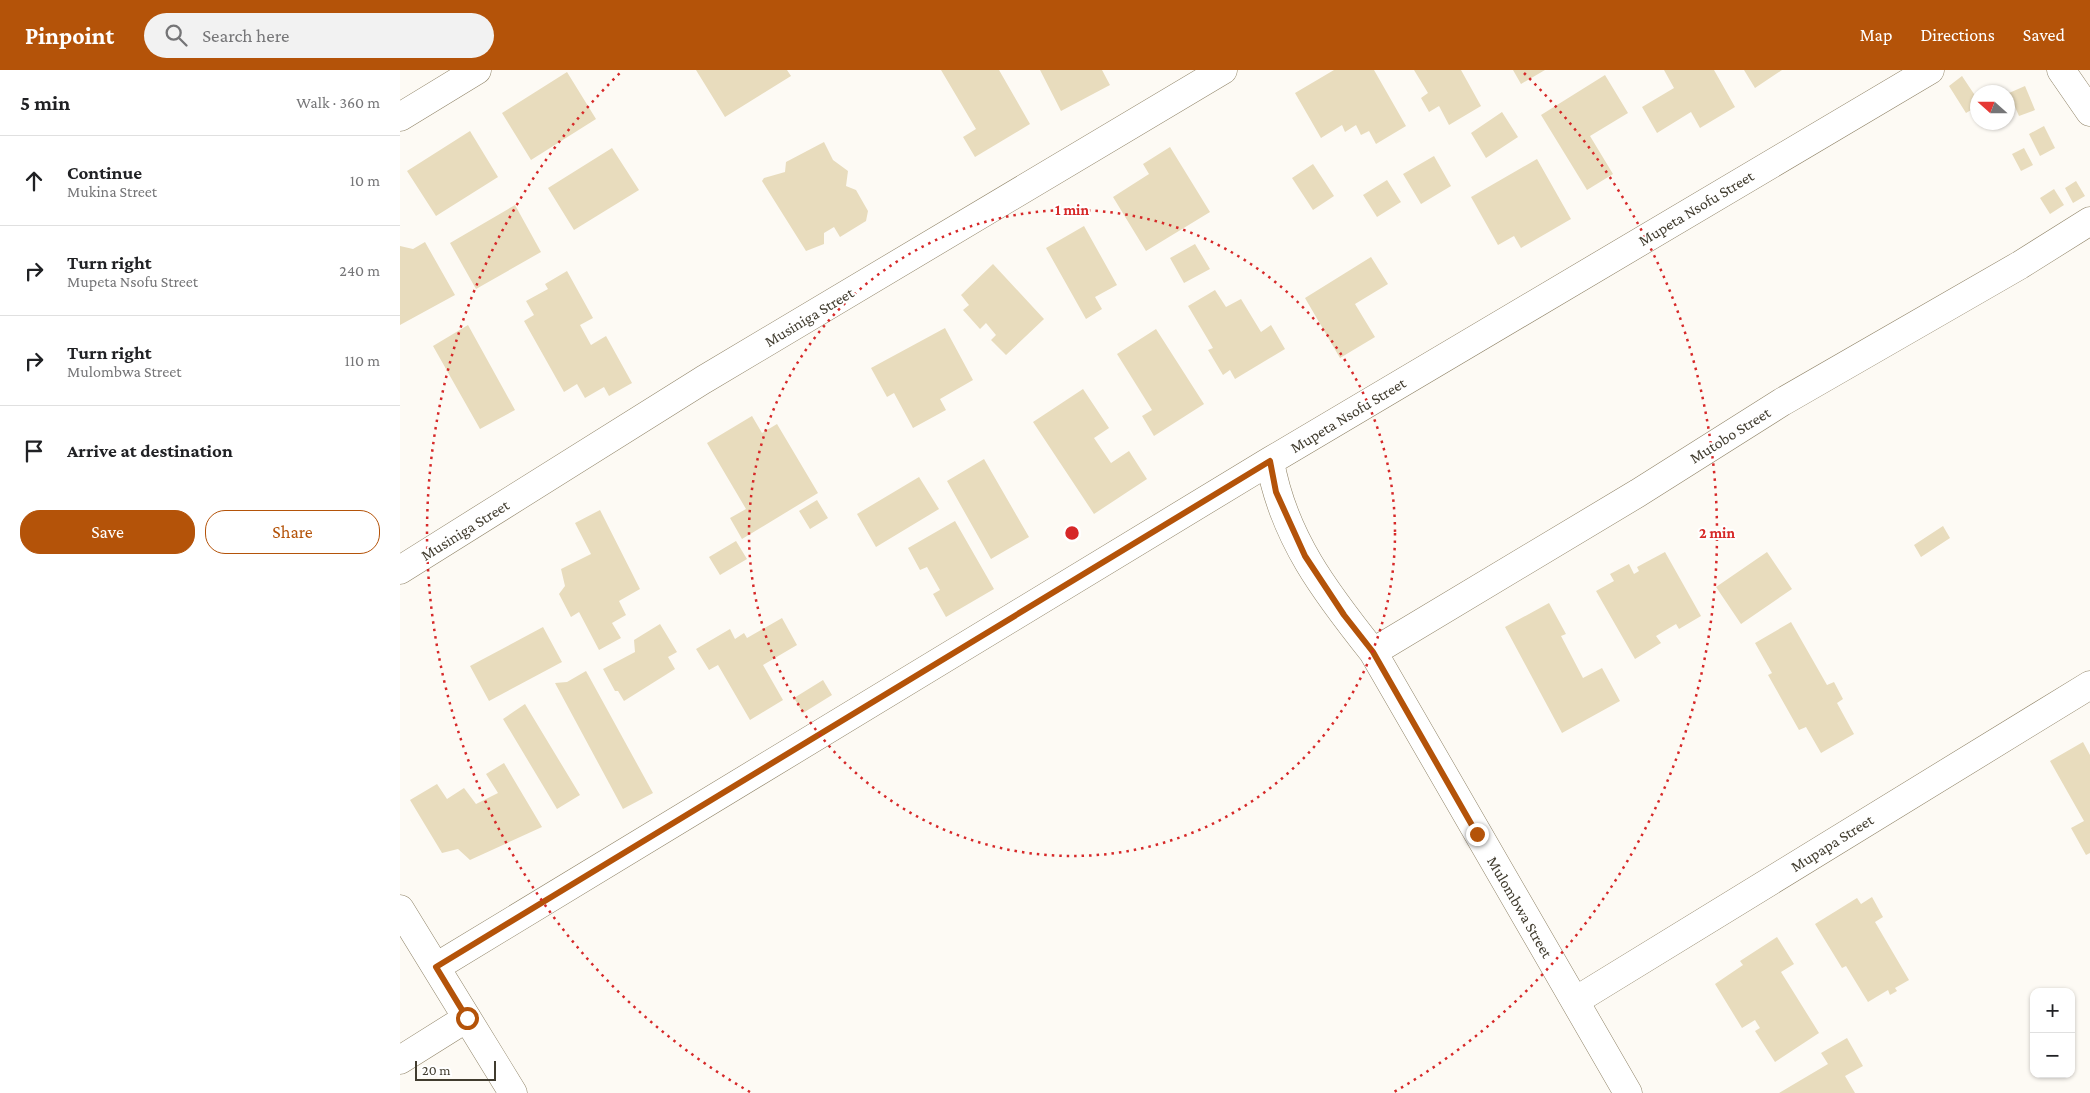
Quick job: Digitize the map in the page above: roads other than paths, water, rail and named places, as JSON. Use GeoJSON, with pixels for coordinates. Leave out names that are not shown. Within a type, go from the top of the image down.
{"type":"FeatureCollection","features":[{"type":"Feature","properties":{"kind":"street"},"geometry":{"type":"LineString","coordinates":[[400,116],[477,70]]}},
{"type":"Feature","properties":{"kind":"street","name":"Musiniga Street"},"geometry":{"type":"LineString","coordinates":[[400,570],[703,380],[1223,70]]}},
{"type":"Feature","properties":{"kind":"street","name":"Mupeta Nsofu Street"},"geometry":{"type":"LineString","coordinates":[[436,967],[1270,461],[1930,70]]}},
{"type":"Feature","properties":{"kind":"street"},"geometry":{"type":"LineString","coordinates":[[2061,70],[2090,112]]}},
{"type":"Feature","properties":{"kind":"street","name":"Mutobo Street"},"geometry":{"type":"LineString","coordinates":[[1373,652],[1638,493],[1782,402],[2020,265],[2090,221]]}},
{"type":"Feature","properties":{"kind":"street","name":"Mulombwa Street"},"geometry":{"type":"LineString","coordinates":[[1270,461],[1276,492],[1305,556],[1344,615],[1373,652],[1628,1093]]}},
{"type":"Feature","properties":{"kind":"street","name":"Mupapa Street"},"geometry":{"type":"LineString","coordinates":[[1574,1001],[2090,685]]}},
{"type":"Feature","properties":{"kind":"street"},"geometry":{"type":"LineString","coordinates":[[400,909],[513,1093]]}},
{"type":"Feature","properties":{"kind":"street"},"geometry":{"type":"LineString","coordinates":[[400,1060],[467,1018]]}}]}
